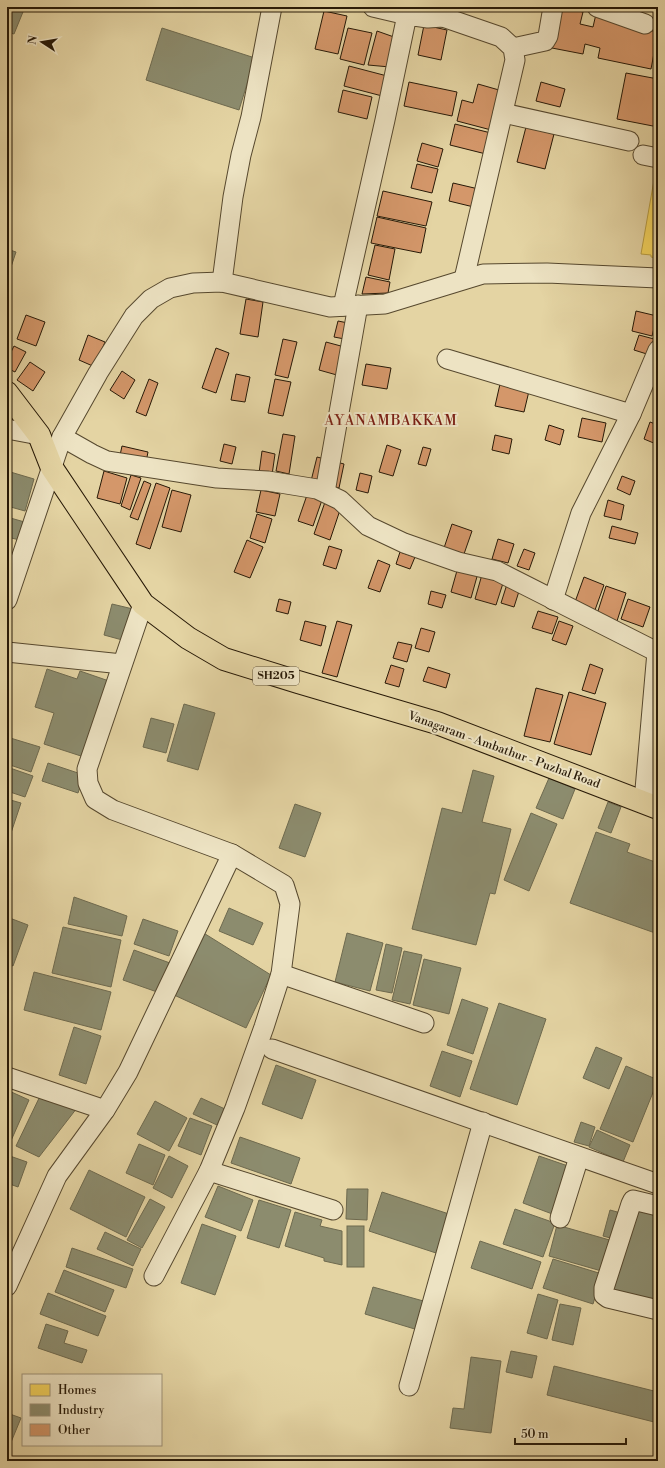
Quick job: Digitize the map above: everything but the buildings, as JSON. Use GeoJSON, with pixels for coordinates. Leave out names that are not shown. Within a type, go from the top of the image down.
{"type":"FeatureCollection","features":[{"type":"Feature","properties":{"kind":"main road","name":"Vanagaram - Ambathur - Puzhal Road"},"geometry":{"type":"LineString","coordinates":[[7,393],[39,435],[52,468],[143,604],[188,638],[224,659],[437,723],[651,805]]}},
{"type":"Feature","properties":{"kind":"street"},"geometry":{"type":"LineString","coordinates":[[222,282],[233,197],[241,154],[251,117],[272,7]]}},
{"type":"Feature","properties":{"kind":"street"},"geometry":{"type":"LineString","coordinates":[[373,7],[428,18],[444,12],[501,36],[513,48],[515,60],[464,279]]}},
{"type":"Feature","properties":{"kind":"street"},"geometry":{"type":"LineString","coordinates":[[513,48],[545,41],[548,36],[553,7]]}},
{"type":"Feature","properties":{"kind":"street"},"geometry":{"type":"LineString","coordinates":[[598,7],[645,24]]}},
{"type":"Feature","properties":{"kind":"street"},"geometry":{"type":"LineString","coordinates":[[325,492],[350,306],[373,175],[407,14]]}},
{"type":"Feature","properties":{"kind":"street"},"geometry":{"type":"LineString","coordinates":[[502,113],[629,141]]}},
{"type":"Feature","properties":{"kind":"street"},"geometry":{"type":"LineString","coordinates":[[7,600],[62,437],[98,373],[134,316],[151,299],[170,288],[192,283],[222,282],[330,307],[385,304],[483,274],[547,273],[658,278]]}},
{"type":"Feature","properties":{"kind":"street"},"geometry":{"type":"LineString","coordinates":[[447,359],[631,414]]}},
{"type":"Feature","properties":{"kind":"street"},"geometry":{"type":"LineString","coordinates":[[553,600],[581,513],[656,361]]}},
{"type":"Feature","properties":{"kind":"street"},"geometry":{"type":"LineString","coordinates":[[7,429],[39,435]]}},
{"type":"Feature","properties":{"kind":"street"},"geometry":{"type":"LineString","coordinates":[[62,437],[106,461],[216,478],[268,481],[317,489],[340,500],[368,526],[404,542],[458,562],[497,571],[657,652],[651,805]]}},
{"type":"Feature","properties":{"kind":"street"},"geometry":{"type":"LineString","coordinates":[[143,604],[87,769],[88,783],[95,799],[112,810],[232,854],[284,885],[290,904],[281,974],[235,1108],[209,1171],[154,1276]]}},
{"type":"Feature","properties":{"kind":"street"},"geometry":{"type":"LineString","coordinates":[[7,652],[122,664]]}},
{"type":"Feature","properties":{"kind":"street"},"geometry":{"type":"LineString","coordinates":[[7,1286],[58,1176],[105,1110],[128,1072],[232,854]]}},
{"type":"Feature","properties":{"kind":"street"},"geometry":{"type":"LineString","coordinates":[[281,974],[424,1023]]}},
{"type":"Feature","properties":{"kind":"street"},"geometry":{"type":"LineString","coordinates":[[272,1049],[658,1184]]}},
{"type":"Feature","properties":{"kind":"street"},"geometry":{"type":"LineString","coordinates":[[7,1077],[105,1110]]}},
{"type":"Feature","properties":{"kind":"street"},"geometry":{"type":"LineString","coordinates":[[409,1386],[483,1122]]}},
{"type":"Feature","properties":{"kind":"street"},"geometry":{"type":"LineString","coordinates":[[560,1218],[579,1157]]}},
{"type":"Feature","properties":{"kind":"street"},"geometry":{"type":"LineString","coordinates":[[209,1171],[333,1210]]}},
{"type":"Feature","properties":{"kind":"street"},"geometry":{"type":"LineString","coordinates":[[657,1307],[608,1298],[604,1295],[604,1288],[633,1200],[658,1206]]}},
{"type":"Feature","properties":{"kind":"district","name":"AYANAMBAKKAM"},"geometry":{"type":"Point","coordinates":[391,421]}}]}
